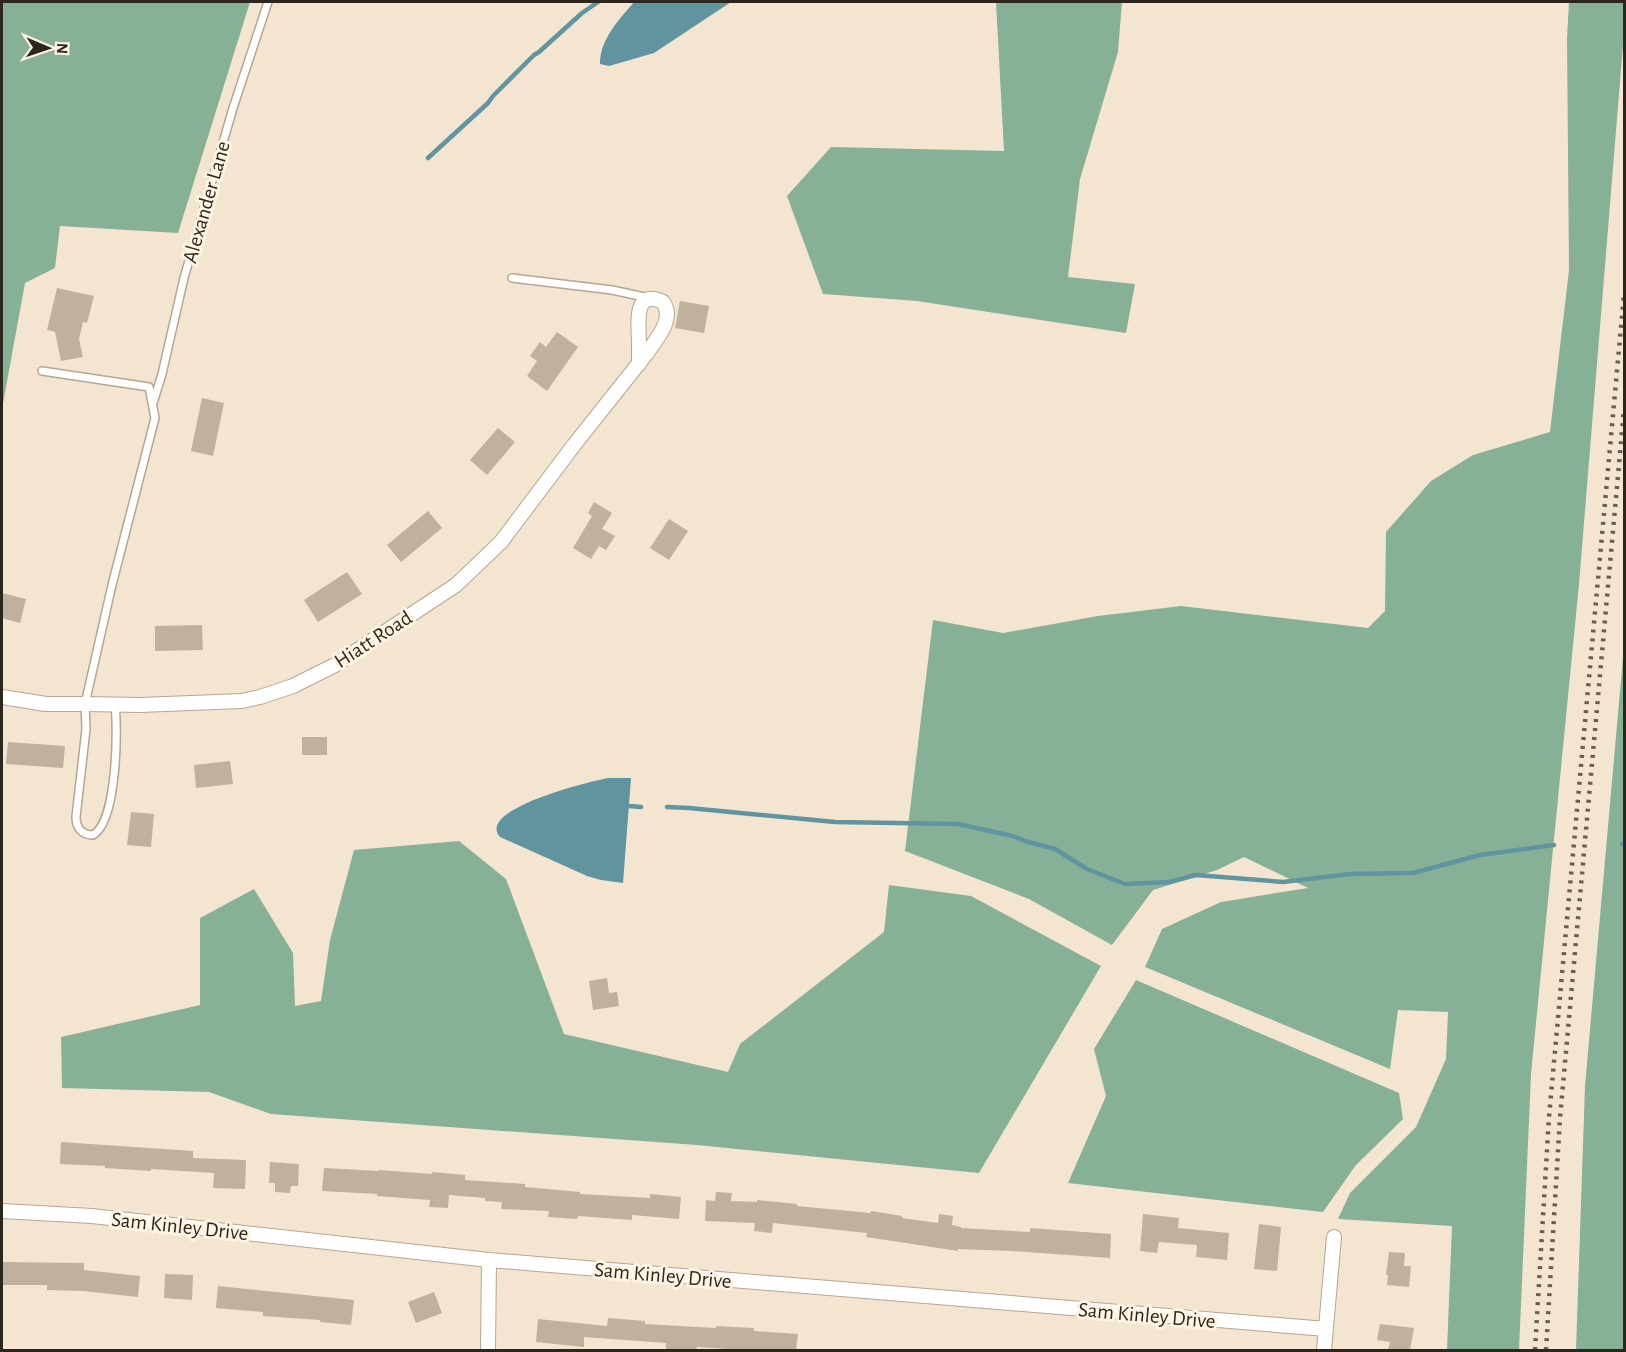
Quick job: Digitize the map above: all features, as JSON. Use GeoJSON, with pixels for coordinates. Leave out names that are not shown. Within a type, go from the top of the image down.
{"type":"FeatureCollection","features":[{"type":"Feature","properties":{"kind":"street","name":"Hiatt Road"},"geometry":{"type":"LineString","coordinates":[[2,697],[46,704],[115,705],[242,701],[292,686],[338,663],[456,585],[501,542],[658,337],[667,316],[667,307],[663,302],[651,298]]}},
{"type":"Feature","properties":{"kind":"street"},"geometry":{"type":"LineString","coordinates":[[639,364],[639,311],[644,302],[651,298]]}},
{"type":"Feature","properties":{"kind":"street","name":"Sam Kinley Drive"},"geometry":{"type":"LineString","coordinates":[[2,1211],[92,1216],[489,1260],[1326,1329]]}},
{"type":"Feature","properties":{"kind":"street"},"geometry":{"type":"LineString","coordinates":[[1324,1350],[1334,1237]]}},
{"type":"Feature","properties":{"kind":"street"},"geometry":{"type":"LineString","coordinates":[[488,1350],[489,1260]]}},
{"type":"Feature","properties":{"kind":"lane","name":"Alexander Lane"},"geometry":{"type":"LineString","coordinates":[[115,705],[117,733],[112,791],[108,808],[100,830],[93,835],[84,834],[76,824],[75,817],[86,729],[85,704],[112,585],[156,418],[153,404],[184,278],[233,108],[268,2]]}},
{"type":"Feature","properties":{"kind":"lane"},"geometry":{"type":"LineString","coordinates":[[512,278],[612,290],[651,298]]}},
{"type":"Feature","properties":{"kind":"lane"},"geometry":{"type":"LineString","coordinates":[[42,371],[149,387],[153,404]]}},
{"type":"Feature","properties":{"kind":"green space"},"geometry":{"type":"Polygon","coordinates":[[[2,2],[250,2],[178,233],[60,226],[55,268],[25,283],[2,409],[2,2]]]}},
{"type":"Feature","properties":{"kind":"green space"},"geometry":{"type":"Polygon","coordinates":[[[996,2],[1122,2],[1118,52],[1080,179],[1068,277],[1135,284],[1126,333],[917,301],[823,294],[787,196],[831,147],[1004,151],[996,2]]]}},
{"type":"Feature","properties":{"kind":"green space"},"geometry":{"type":"Polygon","coordinates":[[[1569,2],[1624,2],[1624,33],[1579,584],[1531,1074],[1519,1350],[1447,1350],[1452,1226],[1338,1219],[1350,1193],[1416,1127],[1446,1059],[1448,1012],[1398,1010],[1390,1069],[1145,967],[1162,929],[1221,902],[1308,888],[1244,857],[1217,870],[1153,890],[1112,945],[1029,899],[905,851],[933,620],[1003,633],[1098,616],[1181,606],[1368,628],[1385,611],[1386,532],[1431,481],[1473,455],[1550,432],[1569,270],[1567,38],[1569,2]]]}},
{"type":"Feature","properties":{"kind":"green space"},"geometry":{"type":"Polygon","coordinates":[[[1624,646],[1624,1350],[1576,1350],[1585,1086],[1624,646]]]}},
{"type":"Feature","properties":{"kind":"green space"},"geometry":{"type":"Polygon","coordinates":[[[459,841],[506,879],[564,1034],[728,1072],[740,1044],[884,932],[889,885],[971,896],[1101,966],[979,1173],[697,1145],[271,1114],[209,1092],[62,1088],[61,1037],[200,1005],[200,918],[254,889],[293,953],[295,1006],[321,1001],[330,940],[354,850],[459,841]]]}},
{"type":"Feature","properties":{"kind":"green space"},"geometry":{"type":"Polygon","coordinates":[[[1136,980],[1399,1093],[1403,1119],[1356,1165],[1323,1212],[1068,1183],[1106,1096],[1094,1049],[1136,980]]]}},
{"type":"Feature","properties":{"kind":"water"},"geometry":{"type":"Polygon","coordinates":[[[634,2],[731,2],[654,53],[609,66],[600,64],[607,38],[634,2]]]}},
{"type":"Feature","properties":{"kind":"water"},"geometry":{"type":"Polygon","coordinates":[[[608,778],[631,778],[623,883],[587,876],[500,837],[497,827],[504,816],[519,807],[560,791],[608,778]]]}},
{"type":"Feature","properties":{"kind":"building"},"geometry":{"type":"Polygon","coordinates":[[[57,288],[94,296],[87,323],[83,322],[79,339],[83,357],[61,361],[55,332],[47,330],[57,288]]]}},
{"type":"Feature","properties":{"kind":"building"},"geometry":{"type":"Polygon","coordinates":[[[680,301],[709,306],[704,333],[675,328],[680,301]]]}},
{"type":"Feature","properties":{"kind":"building"},"geometry":{"type":"Polygon","coordinates":[[[557,332],[578,347],[547,391],[527,376],[537,361],[530,356],[540,342],[546,347],[557,332]]]}},
{"type":"Feature","properties":{"kind":"building"},"geometry":{"type":"Polygon","coordinates":[[[202,398],[224,403],[213,456],[191,451],[202,398]]]}},
{"type":"Feature","properties":{"kind":"building"},"geometry":{"type":"Polygon","coordinates":[[[498,428],[515,442],[487,475],[470,460],[498,428]]]}},
{"type":"Feature","properties":{"kind":"building"},"geometry":{"type":"Polygon","coordinates":[[[594,502],[612,513],[602,529],[615,536],[606,550],[599,546],[591,559],[573,548],[592,516],[588,513],[594,502]]]}},
{"type":"Feature","properties":{"kind":"building"},"geometry":{"type":"Polygon","coordinates":[[[428,511],[442,528],[401,562],[387,545],[428,511]]]}},
{"type":"Feature","properties":{"kind":"building"},"geometry":{"type":"Polygon","coordinates":[[[669,519],[688,531],[669,560],[650,548],[669,519]]]}},
{"type":"Feature","properties":{"kind":"building"},"geometry":{"type":"Polygon","coordinates":[[[347,572],[362,594],[318,622],[304,600],[347,572]]]}},
{"type":"Feature","properties":{"kind":"building"},"geometry":{"type":"Polygon","coordinates":[[[2,593],[26,599],[20,623],[2,618],[2,593]]]}},
{"type":"Feature","properties":{"kind":"building"},"geometry":{"type":"Polygon","coordinates":[[[202,625],[203,650],[155,651],[155,626],[202,625]]]}},
{"type":"Feature","properties":{"kind":"building"},"geometry":{"type":"Polygon","coordinates":[[[302,737],[327,737],[327,755],[302,755],[302,737]]]}},
{"type":"Feature","properties":{"kind":"building"},"geometry":{"type":"Polygon","coordinates":[[[8,742],[65,746],[63,768],[6,764],[8,742]]]}},
{"type":"Feature","properties":{"kind":"building"},"geometry":{"type":"Polygon","coordinates":[[[230,761],[233,784],[196,788],[194,765],[230,761]]]}},
{"type":"Feature","properties":{"kind":"building"},"geometry":{"type":"Polygon","coordinates":[[[131,812],[154,814],[151,847],[127,845],[131,812]]]}},
{"type":"Feature","properties":{"kind":"building"},"geometry":{"type":"Polygon","coordinates":[[[607,978],[609,993],[617,992],[619,1006],[593,1010],[589,981],[607,978]]]}},
{"type":"Feature","properties":{"kind":"building"},"geometry":{"type":"Polygon","coordinates":[[[61,1142],[193,1151],[193,1158],[246,1160],[245,1189],[213,1188],[214,1173],[60,1164],[61,1142]]]}},
{"type":"Feature","properties":{"kind":"building"},"geometry":{"type":"Polygon","coordinates":[[[270,1162],[299,1164],[298,1186],[291,1186],[290,1193],[275,1192],[275,1183],[269,1183],[270,1162]]]}},
{"type":"Feature","properties":{"kind":"building"},"geometry":{"type":"Polygon","coordinates":[[[324,1168],[465,1175],[465,1180],[525,1184],[525,1187],[580,1192],[580,1194],[650,1198],[650,1194],[681,1197],[679,1219],[632,1215],[632,1220],[578,1216],[577,1219],[548,1217],[549,1211],[501,1209],[502,1202],[449,1195],[448,1208],[429,1207],[430,1200],[322,1191],[324,1168]]]}},
{"type":"Feature","properties":{"kind":"building"},"geometry":{"type":"Polygon","coordinates":[[[716,1192],[732,1193],[731,1201],[757,1202],[757,1200],[797,1204],[797,1206],[870,1213],[871,1211],[938,1223],[939,1214],[953,1216],[952,1225],[961,1228],[1030,1232],[1030,1228],[1111,1234],[1110,1258],[1011,1251],[958,1249],[958,1251],[866,1237],[867,1233],[773,1223],[772,1233],[754,1231],[755,1223],[705,1221],[706,1200],[715,1201],[716,1192]]]}},
{"type":"Feature","properties":{"kind":"building"},"geometry":{"type":"Polygon","coordinates":[[[1143,1214],[1179,1218],[1178,1228],[1229,1233],[1227,1260],[1196,1257],[1197,1245],[1159,1242],[1157,1253],[1140,1251],[1143,1214]]]}},
{"type":"Feature","properties":{"kind":"building"},"geometry":{"type":"Polygon","coordinates":[[[1259,1224],[1281,1227],[1277,1271],[1254,1269],[1259,1224]]]}},
{"type":"Feature","properties":{"kind":"building"},"geometry":{"type":"Polygon","coordinates":[[[1389,1252],[1405,1253],[1404,1266],[1411,1266],[1409,1287],[1387,1285],[1389,1252]]]}},
{"type":"Feature","properties":{"kind":"building"},"geometry":{"type":"Polygon","coordinates":[[[2,1262],[84,1263],[84,1270],[140,1276],[138,1297],[47,1290],[47,1285],[2,1285],[2,1262]]]}},
{"type":"Feature","properties":{"kind":"building"},"geometry":{"type":"Polygon","coordinates":[[[165,1274],[193,1275],[192,1300],[164,1298],[165,1274]]]}},
{"type":"Feature","properties":{"kind":"building"},"geometry":{"type":"Polygon","coordinates":[[[218,1286],[354,1300],[351,1325],[320,1322],[320,1320],[263,1316],[263,1312],[216,1308],[218,1286]]]}},
{"type":"Feature","properties":{"kind":"building"},"geometry":{"type":"Polygon","coordinates":[[[434,1292],[442,1313],[416,1323],[408,1302],[434,1292]]]}},
{"type":"Feature","properties":{"kind":"building"},"geometry":{"type":"Polygon","coordinates":[[[608,1318],[645,1321],[645,1324],[754,1328],[754,1331],[798,1334],[796,1350],[697,1347],[696,1350],[666,1350],[666,1343],[584,1337],[584,1347],[536,1342],[538,1319],[607,1326],[608,1318]]]}},
{"type":"Feature","properties":{"kind":"building"},"geometry":{"type":"Polygon","coordinates":[[[1380,1324],[1414,1328],[1410,1350],[1388,1350],[1390,1342],[1377,1340],[1380,1324]]]}},
{"type":"Feature","properties":{"kind":"waterway"},"geometry":{"type":"LineString","coordinates":[[428,158],[488,103],[534,55],[598,2]]}},
{"type":"Feature","properties":{"kind":"waterway"},"geometry":{"type":"LineString","coordinates":[[629,806],[641,807]]}},
{"type":"Feature","properties":{"kind":"waterway"},"geometry":{"type":"LineString","coordinates":[[667,807],[835,822],[958,824],[1013,836],[1055,849],[1087,869],[1125,884],[1169,882],[1196,875],[1283,882],[1350,874],[1413,873],[1480,855],[1554,845]]}},
{"type":"Feature","properties":{"kind":"railway"},"geometry":{"type":"LineString","coordinates":[[1535,1350],[1549,1117],[1624,294]]}},
{"type":"Feature","properties":{"kind":"railway"},"geometry":{"type":"LineString","coordinates":[[1546,1350],[1560,1118],[1624,409]]}}]}
